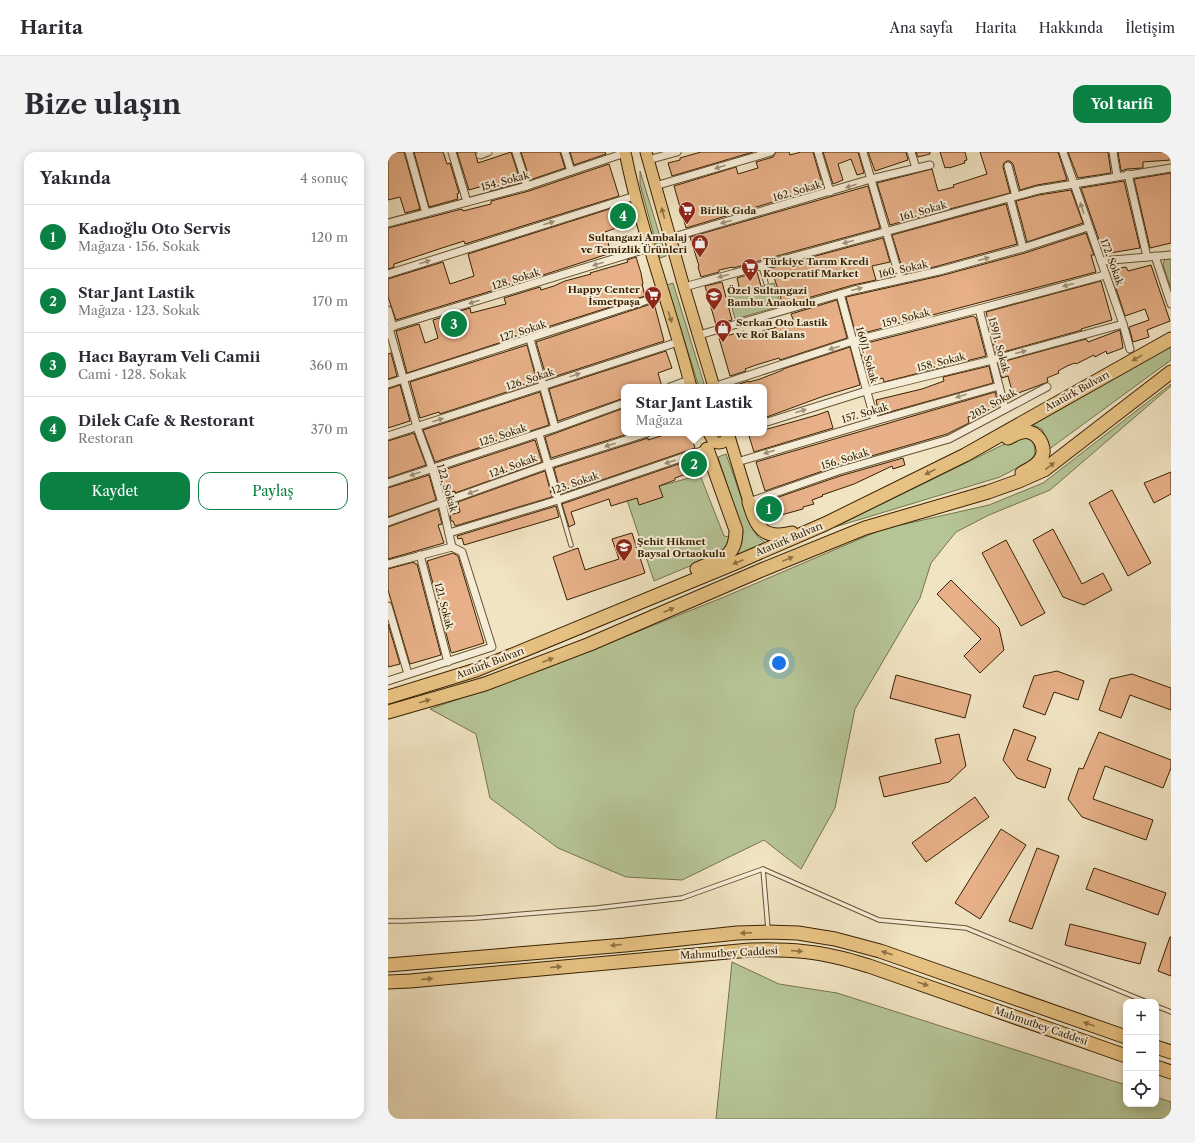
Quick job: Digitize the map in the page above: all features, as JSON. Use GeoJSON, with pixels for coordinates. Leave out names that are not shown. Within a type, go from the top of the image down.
{"type":"FeatureCollection","features":[{"type":"Feature","properties":{"kind":"highway","name":"Atatürk Bulvarı"},"geometry":{"type":"LineString","coordinates":[[388,697],[476,670],[825,524],[965,455],[1171,338]]}},
{"type":"Feature","properties":{"kind":"highway","name":"Atatürk Bulvarı"},"geometry":{"type":"LineString","coordinates":[[388,712],[485,684],[590,644],[764,569],[865,528],[1019,481],[1044,470],[1171,372]]}},
{"type":"Feature","properties":{"kind":"highway"},"geometry":{"type":"LineString","coordinates":[[965,455],[986,450],[1018,433],[1029,432],[1036,435],[1041,441],[1043,450],[1041,460],[1031,468],[1018,475],[993,483],[975,495]]}},
{"type":"Feature","properties":{"kind":"highway"},"geometry":{"type":"LineString","coordinates":[[552,639],[569,624],[726,557],[731,553],[736,538],[736,530],[707,449]]}},
{"type":"Feature","properties":{"kind":"highway"},"geometry":{"type":"LineString","coordinates":[[749,502],[753,518],[756,523],[769,534],[777,536],[791,534],[825,524]]}},
{"type":"Feature","properties":{"kind":"highway","name":"Mahmutbey Caddesi"},"geometry":{"type":"LineString","coordinates":[[388,965],[737,933],[768,932],[815,935],[854,943],[909,960],[1123,1036]]}},
{"type":"Feature","properties":{"kind":"highway","name":"Mahmutbey Caddesi"},"geometry":{"type":"LineString","coordinates":[[388,982],[750,950],[800,952],[836,957],[869,966],[1123,1055]]}},
{"type":"Feature","properties":{"kind":"highway"},"geometry":{"type":"LineString","coordinates":[[1159,1048],[1171,1052]]}},
{"type":"Feature","properties":{"kind":"highway"},"geometry":{"type":"LineString","coordinates":[[1159,1068],[1171,1072]]}},
{"type":"Feature","properties":{"kind":"main road"},"geometry":{"type":"LineString","coordinates":[[625,152],[649,248],[690,384]]}},
{"type":"Feature","properties":{"kind":"main road"},"geometry":{"type":"LineString","coordinates":[[646,155],[713,384]]}},
{"type":"Feature","properties":{"kind":"main road"},"geometry":{"type":"LineString","coordinates":[[703,436],[707,449]]}},
{"type":"Feature","properties":{"kind":"main road"},"geometry":{"type":"LineString","coordinates":[[710,436],[714,442],[719,444],[723,443],[728,436]]}},
{"type":"Feature","properties":{"kind":"main road"},"geometry":{"type":"LineString","coordinates":[[730,436],[749,502]]}},
{"type":"Feature","properties":{"kind":"street"},"geometry":{"type":"LineString","coordinates":[[409,152],[426,213]]}},
{"type":"Feature","properties":{"kind":"street"},"geometry":{"type":"LineString","coordinates":[[452,152],[467,202]]}},
{"type":"Feature","properties":{"kind":"street"},"geometry":{"type":"LineString","coordinates":[[480,154],[488,152]]}},
{"type":"Feature","properties":{"kind":"street"},"geometry":{"type":"LineString","coordinates":[[516,152],[527,186]]}},
{"type":"Feature","properties":{"kind":"street"},"geometry":{"type":"LineString","coordinates":[[565,152],[572,172]]}},
{"type":"Feature","properties":{"kind":"street","name":"154. Sokak"},"geometry":{"type":"LineString","coordinates":[[388,223],[527,186],[572,172],[625,152]]}},
{"type":"Feature","properties":{"kind":"street"},"geometry":{"type":"LineString","coordinates":[[646,155],[677,152]]}},
{"type":"Feature","properties":{"kind":"street"},"geometry":{"type":"LineString","coordinates":[[655,186],[770,152]]}},
{"type":"Feature","properties":{"kind":"street"},"geometry":{"type":"LineString","coordinates":[[818,152],[830,192]]}},
{"type":"Feature","properties":{"kind":"street"},"geometry":{"type":"LineString","coordinates":[[863,152],[900,279]]}},
{"type":"Feature","properties":{"kind":"street"},"geometry":{"type":"LineString","coordinates":[[911,152],[916,168]]}},
{"type":"Feature","properties":{"kind":"street","name":"172. Sokak"},"geometry":{"type":"LineString","coordinates":[[1063,152],[1130,348]]}},
{"type":"Feature","properties":{"kind":"street"},"geometry":{"type":"LineString","coordinates":[[1113,152],[1117,176]]}},
{"type":"Feature","properties":{"kind":"street","name":"162. Sokak"},"geometry":{"type":"LineString","coordinates":[[670,238],[871,179],[930,165]]}},
{"type":"Feature","properties":{"kind":"street"},"geometry":{"type":"LineString","coordinates":[[1008,166],[1024,248]]}},
{"type":"Feature","properties":{"kind":"street","name":"161. Sokak"},"geometry":{"type":"LineString","coordinates":[[684,287],[1038,190],[1171,168]]}},
{"type":"Feature","properties":{"kind":"street"},"geometry":{"type":"LineString","coordinates":[[1128,174],[1147,257]]}},
{"type":"Feature","properties":{"kind":"street"},"geometry":{"type":"LineString","coordinates":[[388,274],[635,196]]}},
{"type":"Feature","properties":{"kind":"street","name":"160. Sokak"},"geometry":{"type":"LineString","coordinates":[[699,335],[840,294],[939,271],[1024,248],[1088,227]]}},
{"type":"Feature","properties":{"kind":"street","name":"128. Sokak"},"geometry":{"type":"LineString","coordinates":[[390,328],[649,248]]}},
{"type":"Feature","properties":{"kind":"street"},"geometry":{"type":"LineString","coordinates":[[1100,261],[1171,255]]}},
{"type":"Feature","properties":{"kind":"street"},"geometry":{"type":"LineString","coordinates":[[1155,256],[1171,304]]}},
{"type":"Feature","properties":{"kind":"street","name":"159. Sokak"},"geometry":{"type":"LineString","coordinates":[[723,384],[853,341],[1105,275]]}},
{"type":"Feature","properties":{"kind":"street","name":"160/1. Sokak"},"geometry":{"type":"LineString","coordinates":[[840,294],[875,421]]}},
{"type":"Feature","properties":{"kind":"street","name":"127. Sokak"},"geometry":{"type":"LineString","coordinates":[[388,384],[663,295]]}},
{"type":"Feature","properties":{"kind":"street","name":"159/1. Sokak"},"geometry":{"type":"LineString","coordinates":[[979,309],[1005,409]]}},
{"type":"Feature","properties":{"kind":"street","name":"122. Sokak"},"geometry":{"type":"LineString","coordinates":[[388,310],[390,328],[417,427],[432,468],[442,503],[452,548]]}},
{"type":"Feature","properties":{"kind":"street","name":"158. Sokak"},"geometry":{"type":"LineString","coordinates":[[767,422],[866,391],[992,360],[1123,324]]}},
{"type":"Feature","properties":{"kind":"street"},"geometry":{"type":"LineString","coordinates":[[530,339],[555,428]]}},
{"type":"Feature","properties":{"kind":"street","name":"126. Sokak"},"geometry":{"type":"LineString","coordinates":[[388,436],[678,342]]}},
{"type":"Feature","properties":{"kind":"street","name":"157. Sokak"},"geometry":{"type":"LineString","coordinates":[[737,462],[999,386]]}},
{"type":"Feature","properties":{"kind":"street","name":"203. Sokak"},"geometry":{"type":"LineString","coordinates":[[949,439],[1047,387]]}},
{"type":"Feature","properties":{"kind":"street","name":"125. Sokak"},"geometry":{"type":"LineString","coordinates":[[388,483],[539,434],[621,404]]}},
{"type":"Feature","properties":{"kind":"street"},"geometry":{"type":"LineString","coordinates":[[539,434],[558,500]]}},
{"type":"Feature","properties":{"kind":"street","name":"124. Sokak"},"geometry":{"type":"LineString","coordinates":[[388,522],[547,465],[638,436]]}},
{"type":"Feature","properties":{"kind":"street","name":"156. Sokak"},"geometry":{"type":"LineString","coordinates":[[749,502],[838,471],[949,439]]}},
{"type":"Feature","properties":{"kind":"street","name":"123. Sokak"},"geometry":{"type":"LineString","coordinates":[[449,533],[558,500],[707,449]]}},
{"type":"Feature","properties":{"kind":"street"},"geometry":{"type":"LineString","coordinates":[[388,564],[452,548],[462,552],[492,647],[388,681]]}},
{"type":"Feature","properties":{"kind":"street","name":"121. Sokak"},"geometry":{"type":"LineString","coordinates":[[420,556],[448,662]]}},
{"type":"Feature","properties":{"kind":"street"},"geometry":{"type":"LineString","coordinates":[[388,606],[408,674]]}},
{"type":"Feature","properties":{"kind":"lane"},"geometry":{"type":"LineString","coordinates":[[762,266],[766,283]]}},
{"type":"Feature","properties":{"kind":"lane"},"geometry":{"type":"LineString","coordinates":[[558,500],[571,545]]}},
{"type":"Feature","properties":{"kind":"lane"},"geometry":{"type":"LineString","coordinates":[[763,869],[768,932]]}},
{"type":"Feature","properties":{"kind":"lane"},"geometry":{"type":"LineString","coordinates":[[388,921],[476,918],[597,908],[682,898],[763,869],[879,920],[966,928],[1140,999]]}},
{"type":"Feature","properties":{"kind":"lane"},"geometry":{"type":"LineString","coordinates":[[1159,1007],[1171,1012]]}},
{"type":"Feature","properties":{"kind":"green space"},"geometry":{"type":"Polygon","coordinates":[[[640,171],[666,256],[660,258],[640,184],[640,171]]]}},
{"type":"Feature","properties":{"kind":"green space"},"geometry":{"type":"Polygon","coordinates":[[[1165,258],[1171,258],[1171,288],[1163,265],[1165,258]]]}},
{"type":"Feature","properties":{"kind":"green space"},"geometry":{"type":"Polygon","coordinates":[[[673,283],[704,384],[698,384],[667,285],[673,283]]]}},
{"type":"Feature","properties":{"kind":"green space"},"geometry":{"type":"Polygon","coordinates":[[[774,283],[781,306],[735,319],[729,296],[774,283]]]}},
{"type":"Feature","properties":{"kind":"green space"},"geometry":{"type":"Polygon","coordinates":[[[1171,346],[1171,360],[1048,450],[1046,438],[1042,429],[1029,423],[1171,346]]]}},
{"type":"Feature","properties":{"kind":"green space"},"geometry":{"type":"Polygon","coordinates":[[[1171,384],[1171,386],[1050,490],[989,515],[956,532],[931,563],[920,598],[855,709],[835,808],[801,869],[764,840],[682,880],[626,877],[558,848],[490,798],[476,734],[430,709],[547,668],[724,597],[883,529],[989,505],[1043,483],[1171,384]]]}},
{"type":"Feature","properties":{"kind":"green space"},"geometry":{"type":"Polygon","coordinates":[[[1023,435],[1030,438],[1034,445],[1035,453],[1032,460],[1000,477],[835,527],[1023,435]]]}},
{"type":"Feature","properties":{"kind":"green space"},"geometry":{"type":"Polygon","coordinates":[[[726,454],[752,528],[758,537],[766,543],[737,555],[742,543],[743,532],[718,457],[726,454]]]}},
{"type":"Feature","properties":{"kind":"green space"},"geometry":{"type":"Polygon","coordinates":[[[700,475],[724,536],[729,537],[728,544],[721,553],[654,581],[626,497],[700,475]]]}},
{"type":"Feature","properties":{"kind":"green space"},"geometry":{"type":"Polygon","coordinates":[[[732,962],[779,984],[837,993],[1123,1084],[1123,1107],[1159,1107],[1159,1098],[1171,1102],[1171,1119],[716,1119],[732,962]]]}},
{"type":"Feature","properties":{"kind":"building"},"geometry":{"type":"Polygon","coordinates":[[[388,152],[404,152],[420,209],[405,213],[400,197],[388,200],[388,152]]]}},
{"type":"Feature","properties":{"kind":"building"},"geometry":{"type":"Polygon","coordinates":[[[414,152],[443,152],[447,164],[450,163],[459,193],[457,194],[458,199],[429,207],[414,152]]]}},
{"type":"Feature","properties":{"kind":"building"},"geometry":{"type":"Polygon","coordinates":[[[457,152],[475,152],[478,163],[511,152],[521,183],[488,191],[486,185],[469,190],[457,152]]]}},
{"type":"Feature","properties":{"kind":"building"},"geometry":{"type":"Polygon","coordinates":[[[521,152],[560,152],[565,168],[530,180],[521,152]]]}},
{"type":"Feature","properties":{"kind":"building"},"geometry":{"type":"Polygon","coordinates":[[[570,152],[605,152],[606,154],[574,165],[570,152]]]}},
{"type":"Feature","properties":{"kind":"building"},"geometry":{"type":"Polygon","coordinates":[[[701,152],[753,152],[672,176],[668,163],[701,152]]]}},
{"type":"Feature","properties":{"kind":"building"},"geometry":{"type":"Polygon","coordinates":[[[776,152],[789,152],[790,155],[801,152],[813,152],[823,187],[686,228],[674,186],[736,167],[738,174],[758,168],[756,162],[773,157],[776,152]]]}},
{"type":"Feature","properties":{"kind":"building"},"geometry":{"type":"Polygon","coordinates":[[[823,152],[858,152],[864,173],[857,175],[851,159],[838,164],[843,180],[833,184],[823,152]]]}},
{"type":"Feature","properties":{"kind":"building"},"geometry":{"type":"Polygon","coordinates":[[[868,152],[906,152],[908,160],[875,171],[868,152]]]}},
{"type":"Feature","properties":{"kind":"building"},"geometry":{"type":"Polygon","coordinates":[[[916,152],[930,152],[930,154],[918,157],[916,152]]]}},
{"type":"Feature","properties":{"kind":"building"},"geometry":{"type":"Polygon","coordinates":[[[940,152],[965,152],[967,160],[964,161],[965,163],[945,168],[940,152]]]}},
{"type":"Feature","properties":{"kind":"building"},"geometry":{"type":"Polygon","coordinates":[[[980,152],[1058,152],[1067,180],[1037,185],[1020,190],[1013,164],[1010,161],[1007,161],[1004,163],[1003,167],[1010,193],[890,225],[877,183],[932,169],[938,191],[954,187],[953,185],[987,174],[980,152]]]}},
{"type":"Feature","properties":{"kind":"building"},"geometry":{"type":"Polygon","coordinates":[[[1068,152],[1108,152],[1111,173],[1078,178],[1068,152]]]}},
{"type":"Feature","properties":{"kind":"building"},"geometry":{"type":"Polygon","coordinates":[[[1118,152],[1171,152],[1171,160],[1143,162],[1143,168],[1121,171],[1118,152]]]}},
{"type":"Feature","properties":{"kind":"building"},"geometry":{"type":"Polygon","coordinates":[[[609,164],[619,196],[465,244],[464,241],[394,264],[394,267],[388,269],[388,228],[462,209],[463,211],[491,204],[491,201],[529,191],[609,164]]]}},
{"type":"Feature","properties":{"kind":"building"},"geometry":{"type":"Polygon","coordinates":[[[1171,173],[1171,243],[1150,248],[1134,179],[1171,173]]]}},
{"type":"Feature","properties":{"kind":"building"},"geometry":{"type":"Polygon","coordinates":[[[1124,181],[1140,248],[1104,254],[1081,188],[1124,181]]]}},
{"type":"Feature","properties":{"kind":"building"},"geometry":{"type":"Polygon","coordinates":[[[868,186],[880,228],[733,268],[719,270],[719,272],[701,277],[690,237],[868,186]]]}},
{"type":"Feature","properties":{"kind":"building"},"geometry":{"type":"Polygon","coordinates":[[[1071,190],[1083,223],[1027,242],[1016,201],[1039,195],[1071,190]]]}},
{"type":"Feature","properties":{"kind":"building"},"geometry":{"type":"Polygon","coordinates":[[[1006,204],[1017,244],[904,274],[892,235],[1006,204]]]}},
{"type":"Feature","properties":{"kind":"building"},"geometry":{"type":"Polygon","coordinates":[[[622,205],[627,224],[605,232],[611,253],[396,320],[388,297],[388,279],[443,262],[450,284],[474,276],[468,254],[622,205]]]}},
{"type":"Feature","properties":{"kind":"building"},"geometry":{"type":"Polygon","coordinates":[[[1086,233],[1094,255],[1091,255],[1096,272],[856,335],[846,297],[940,276],[1025,253],[1086,233]]]}},
{"type":"Feature","properties":{"kind":"building"},"geometry":{"type":"Polygon","coordinates":[[[883,238],[890,262],[872,266],[876,280],[783,305],[771,268],[883,238]]]}},
{"type":"Feature","properties":{"kind":"building"},"geometry":{"type":"Polygon","coordinates":[[[636,257],[641,273],[645,296],[541,329],[502,339],[502,342],[407,373],[396,331],[419,324],[425,343],[438,338],[433,320],[470,308],[471,313],[506,304],[504,298],[540,287],[541,290],[554,286],[565,281],[628,262],[627,260],[636,257]]]}},
{"type":"Feature","properties":{"kind":"building"},"geometry":{"type":"Polygon","coordinates":[[[1151,265],[1170,321],[1147,330],[1149,337],[1133,342],[1129,327],[1149,320],[1145,309],[1125,316],[1110,270],[1126,267],[1128,271],[1151,265]]]}},
{"type":"Feature","properties":{"kind":"building"},"geometry":{"type":"Polygon","coordinates":[[[757,272],[761,286],[740,291],[737,278],[757,272]]]}},
{"type":"Feature","properties":{"kind":"building"},"geometry":{"type":"Polygon","coordinates":[[[1101,281],[1112,320],[996,354],[986,312],[1101,281]]]}},
{"type":"Feature","properties":{"kind":"building"},"geometry":{"type":"Polygon","coordinates":[[[722,282],[732,320],[716,325],[705,286],[722,282]]]}},
{"type":"Feature","properties":{"kind":"building"},"geometry":{"type":"Polygon","coordinates":[[[837,300],[847,338],[780,360],[779,358],[756,365],[745,369],[746,371],[730,376],[719,338],[744,331],[746,336],[794,322],[791,314],[837,300]]]}},
{"type":"Feature","properties":{"kind":"building"},"geometry":{"type":"Polygon","coordinates":[[[654,303],[664,341],[547,379],[536,342],[654,303]]]}},
{"type":"Feature","properties":{"kind":"building"},"geometry":{"type":"Polygon","coordinates":[[[973,316],[976,318],[986,356],[884,382],[883,378],[869,382],[859,345],[973,316]]]}},
{"type":"Feature","properties":{"kind":"building"},"geometry":{"type":"Polygon","coordinates":[[[1120,330],[1123,348],[1107,354],[1106,351],[1095,357],[1094,355],[1076,364],[1067,366],[1058,371],[1059,373],[1047,378],[1048,382],[1013,395],[1008,376],[1002,378],[998,363],[1086,339],[1088,342],[1120,330]]]}},
{"type":"Feature","properties":{"kind":"building"},"geometry":{"type":"Polygon","coordinates":[[[527,345],[537,382],[440,414],[439,412],[420,418],[410,382],[527,345]]]}},
{"type":"Feature","properties":{"kind":"building"},"geometry":{"type":"Polygon","coordinates":[[[850,347],[860,385],[824,396],[767,417],[767,384],[739,384],[760,379],[783,369],[850,347]]]}},
{"type":"Feature","properties":{"kind":"building"},"geometry":{"type":"Polygon","coordinates":[[[666,351],[672,368],[658,373],[661,384],[621,384],[621,399],[558,421],[549,389],[666,351]]]}},
{"type":"Feature","properties":{"kind":"building"},"geometry":{"type":"Polygon","coordinates":[[[391,353],[397,376],[388,379],[388,354],[391,353]]]}},
{"type":"Feature","properties":{"kind":"building"},"geometry":{"type":"Polygon","coordinates":[[[989,366],[993,383],[879,415],[876,400],[922,389],[944,381],[943,377],[989,366]]]}},
{"type":"Feature","properties":{"kind":"building"},"geometry":{"type":"Polygon","coordinates":[[[400,385],[410,421],[388,428],[388,389],[400,385]]]}},
{"type":"Feature","properties":{"kind":"building"},"geometry":{"type":"Polygon","coordinates":[[[540,392],[549,425],[435,462],[423,430],[540,392]]]}},
{"type":"Feature","properties":{"kind":"building"},"geometry":{"type":"Polygon","coordinates":[[[995,392],[999,406],[968,417],[969,423],[947,434],[837,466],[765,491],[756,462],[995,392]]]}},
{"type":"Feature","properties":{"kind":"building"},"geometry":{"type":"Polygon","coordinates":[[[621,409],[621,436],[551,458],[545,437],[621,409]]]}},
{"type":"Feature","properties":{"kind":"building"},"geometry":{"type":"Polygon","coordinates":[[[828,411],[833,428],[754,452],[749,436],[767,436],[767,429],[828,411]]]}},
{"type":"Feature","properties":{"kind":"building"},"geometry":{"type":"Polygon","coordinates":[[[414,433],[426,465],[388,478],[388,441],[414,433]]]}},
{"type":"Feature","properties":{"kind":"building"},"geometry":{"type":"Polygon","coordinates":[[[661,436],[691,436],[695,448],[561,494],[554,468],[648,438],[648,440],[661,436]]]}},
{"type":"Feature","properties":{"kind":"building"},"geometry":{"type":"Polygon","coordinates":[[[535,440],[542,462],[455,493],[455,491],[445,494],[438,472],[535,440]]]}},
{"type":"Feature","properties":{"kind":"building"},"geometry":{"type":"Polygon","coordinates":[[[696,458],[700,469],[675,478],[675,480],[659,486],[663,497],[639,505],[637,498],[611,506],[609,499],[571,512],[575,524],[569,527],[562,504],[696,458]]]}},
{"type":"Feature","properties":{"kind":"building"},"geometry":{"type":"Polygon","coordinates":[[[903,458],[905,465],[893,469],[892,466],[854,484],[822,495],[823,496],[812,500],[814,504],[803,507],[803,509],[770,518],[766,503],[767,501],[840,476],[903,458]]]}},
{"type":"Feature","properties":{"kind":"building"},"geometry":{"type":"Polygon","coordinates":[[[545,471],[552,497],[455,526],[453,521],[451,521],[450,515],[460,512],[458,502],[545,471]]]}},
{"type":"Feature","properties":{"kind":"building"},"geometry":{"type":"Polygon","coordinates":[[[1171,472],[1171,494],[1154,503],[1144,483],[1171,472]]]}},
{"type":"Feature","properties":{"kind":"building"},"geometry":{"type":"Polygon","coordinates":[[[429,475],[436,500],[388,517],[388,488],[429,475]]]}},
{"type":"Feature","properties":{"kind":"building"},"geometry":{"type":"Polygon","coordinates":[[[1112,490],[1151,563],[1128,576],[1089,503],[1112,490]]]}},
{"type":"Feature","properties":{"kind":"building"},"geometry":{"type":"Polygon","coordinates":[[[556,506],[559,517],[464,545],[462,538],[458,539],[457,536],[556,506]]]}},
{"type":"Feature","properties":{"kind":"building"},"geometry":{"type":"Polygon","coordinates":[[[438,509],[442,524],[438,525],[444,543],[388,559],[388,527],[438,509]]]}},
{"type":"Feature","properties":{"kind":"building"},"geometry":{"type":"Polygon","coordinates":[[[1053,529],[1082,584],[1103,573],[1112,590],[1084,605],[1063,597],[1033,540],[1053,529]]]}},
{"type":"Feature","properties":{"kind":"building"},"geometry":{"type":"Polygon","coordinates":[[[632,533],[645,573],[567,600],[553,557],[578,548],[585,570],[619,559],[612,539],[632,533]]]}},
{"type":"Feature","properties":{"kind":"building"},"geometry":{"type":"Polygon","coordinates":[[[1006,540],[1045,613],[1021,626],[982,553],[1006,540]]]}},
{"type":"Feature","properties":{"kind":"building"},"geometry":{"type":"Polygon","coordinates":[[[453,553],[458,556],[484,643],[452,653],[427,561],[453,553]]]}},
{"type":"Feature","properties":{"kind":"building"},"geometry":{"type":"Polygon","coordinates":[[[414,562],[417,564],[441,655],[410,664],[388,590],[388,569],[414,562]]]}},
{"type":"Feature","properties":{"kind":"building"},"geometry":{"type":"Polygon","coordinates":[[[951,580],[999,628],[1004,650],[980,673],[964,656],[981,639],[937,594],[951,580]]]}},
{"type":"Feature","properties":{"kind":"building"},"geometry":{"type":"Polygon","coordinates":[[[388,624],[400,664],[388,667],[388,624]]]}},
{"type":"Feature","properties":{"kind":"building"},"geometry":{"type":"Polygon","coordinates":[[[1057,671],[1084,681],[1078,700],[1054,692],[1045,715],[1023,707],[1034,676],[1057,671]]]}},
{"type":"Feature","properties":{"kind":"building"},"geometry":{"type":"Polygon","coordinates":[[[1132,674],[1171,688],[1171,710],[1130,695],[1121,718],[1099,710],[1110,679],[1132,674]]]}},
{"type":"Feature","properties":{"kind":"building"},"geometry":{"type":"Polygon","coordinates":[[[896,675],[971,695],[965,718],[890,698],[896,675]]]}},
{"type":"Feature","properties":{"kind":"building"},"geometry":{"type":"Polygon","coordinates":[[[1014,729],[1036,737],[1027,760],[1051,769],[1045,788],[1017,778],[1003,760],[1014,729]]]}},
{"type":"Feature","properties":{"kind":"building"},"geometry":{"type":"Polygon","coordinates":[[[1099,732],[1171,760],[1171,768],[1163,788],[1105,766],[1093,799],[1153,820],[1146,840],[1082,817],[1068,799],[1079,768],[1083,769],[1099,732]]]}},
{"type":"Feature","properties":{"kind":"building"},"geometry":{"type":"Polygon","coordinates":[[[959,734],[966,766],[949,782],[884,797],[879,777],[941,763],[935,739],[959,734]]]}},
{"type":"Feature","properties":{"kind":"building"},"geometry":{"type":"Polygon","coordinates":[[[975,797],[989,817],[926,862],[912,843],[975,797]]]}},
{"type":"Feature","properties":{"kind":"building"},"geometry":{"type":"Polygon","coordinates":[[[1001,829],[1026,845],[980,919],[955,903],[1001,829]]]}},
{"type":"Feature","properties":{"kind":"building"},"geometry":{"type":"Polygon","coordinates":[[[1037,848],[1059,856],[1032,929],[1009,921],[1037,848]]]}},
{"type":"Feature","properties":{"kind":"building"},"geometry":{"type":"Polygon","coordinates":[[[1094,868],[1166,893],[1158,915],[1086,889],[1094,868]]]}},
{"type":"Feature","properties":{"kind":"building"},"geometry":{"type":"Polygon","coordinates":[[[1070,924],[1146,943],[1140,964],[1065,945],[1070,924]]]}},
{"type":"Feature","properties":{"kind":"building"},"geometry":{"type":"Polygon","coordinates":[[[1171,937],[1171,976],[1158,971],[1171,937]]]}},
{"type":"Feature","properties":{"kind":"place","name":"Dilek Cafe & Restorant"},"geometry":{"type":"Point","coordinates":[623,216]}},
{"type":"Feature","properties":{"kind":"place","name":"Birlik Gıda"},"geometry":{"type":"Point","coordinates":[687,225]}},
{"type":"Feature","properties":{"kind":"place","name":"Sultangazi Ambalaj ve Temizlik Ürünleri"},"geometry":{"type":"Point","coordinates":[700,258]}},
{"type":"Feature","properties":{"kind":"place","name":"Türkiye Tarım Kredi Kooperatif Market"},"geometry":{"type":"Point","coordinates":[750,282]}},
{"type":"Feature","properties":{"kind":"place","name":"Happy Center İsmetpaşa"},"geometry":{"type":"Point","coordinates":[653,310]}},
{"type":"Feature","properties":{"kind":"place","name":"Özel Sultangazi Bambu Anaokulu"},"geometry":{"type":"Point","coordinates":[714,311]}},
{"type":"Feature","properties":{"kind":"place","name":"Hacı Bayram Veli Camii"},"geometry":{"type":"Point","coordinates":[454,324]}},
{"type":"Feature","properties":{"kind":"place","name":"Serkan Oto Lastik ve Rot Balans"},"geometry":{"type":"Point","coordinates":[723,343]}},
{"type":"Feature","properties":{"kind":"place","name":"Star Jant Lastik"},"geometry":{"type":"Point","coordinates":[694,464]}},
{"type":"Feature","properties":{"kind":"place","name":"Kadıoğlu Oto Servis"},"geometry":{"type":"Point","coordinates":[769,509]}},
{"type":"Feature","properties":{"kind":"place","name":"Şehit Hikmet Baysal Ortaokulu"},"geometry":{"type":"Point","coordinates":[624,562]}}]}
